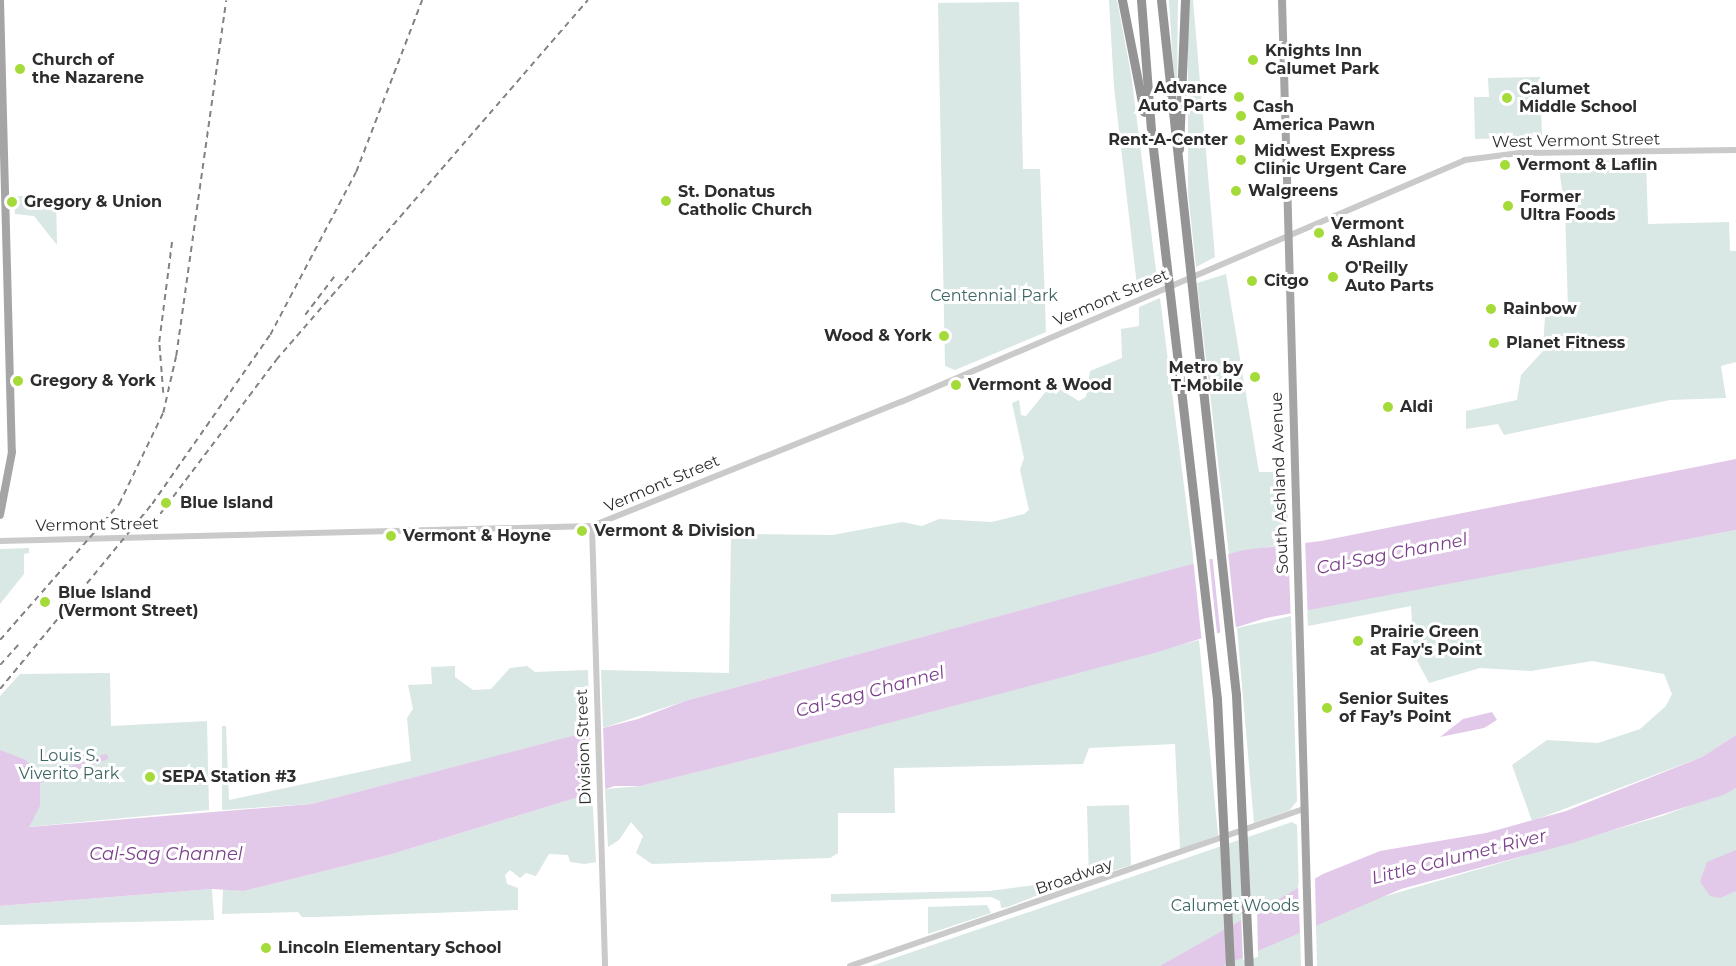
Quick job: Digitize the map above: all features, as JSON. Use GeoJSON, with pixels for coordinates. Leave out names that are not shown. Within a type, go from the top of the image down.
{"type":"FeatureCollection","features":[{"type":"Feature","properties":{"kind":"highway"},"geometry":{"type":"LineString","coordinates":[[1122,0],[1160,216]]}},
{"type":"Feature","properties":{"kind":"highway"},"geometry":{"type":"LineString","coordinates":[[1141,0],[1160,216],[1213,662],[1225,813],[1230,966]]}},
{"type":"Feature","properties":{"kind":"highway"},"geometry":{"type":"LineString","coordinates":[[1161,0],[1178,178],[1233,657],[1244,807],[1249,966]]}},
{"type":"Feature","properties":{"kind":"highway"},"geometry":{"type":"LineString","coordinates":[[1178,178],[1185,0]]}},
{"type":"Feature","properties":{"kind":"main road","name":"South Ashland Avenue"},"geometry":{"type":"LineString","coordinates":[[1282,0],[1309,966]]}},
{"type":"Feature","properties":{"kind":"main road"},"geometry":{"type":"LineString","coordinates":[[0,2],[12,452],[0,514]]}},
{"type":"Feature","properties":{"kind":"street","name":"West Vermont Street"},"geometry":{"type":"LineString","coordinates":[[1289,237],[1421,175],[1482,156],[1736,150]]}},
{"type":"Feature","properties":{"kind":"street","name":"Vermont Street"},"geometry":{"type":"LineString","coordinates":[[0,541],[592,526],[1289,237]]}},
{"type":"Feature","properties":{"kind":"street","name":"Division Street"},"geometry":{"type":"LineString","coordinates":[[592,526],[605,966]]}},
{"type":"Feature","properties":{"kind":"street","name":"Broadway"},"geometry":{"type":"LineString","coordinates":[[850,966],[1305,808]]}},
{"type":"Feature","properties":{"kind":"green space"},"geometry":{"type":"Polygon","coordinates":[[[1109,0],[1117,0],[1131,74],[1158,286],[1138,294],[1114,87],[1109,0]]]}},
{"type":"Feature","properties":{"kind":"green space"},"geometry":{"type":"Polygon","coordinates":[[[1169,0],[1178,0],[1177,81],[1174,81],[1169,0]]]}},
{"type":"Feature","properties":{"kind":"green space"},"geometry":{"type":"Polygon","coordinates":[[[1188,0],[1193,0],[1215,257],[1196,267],[1188,193],[1188,0]]]}},
{"type":"Feature","properties":{"kind":"green space","name":"Centennial Park"},"geometry":{"type":"Polygon","coordinates":[[[1019,2],[1023,169],[1040,169],[1046,332],[955,370],[945,366],[938,3],[1019,2]]]}},
{"type":"Feature","properties":{"kind":"green space"},"geometry":{"type":"Polygon","coordinates":[[[1540,77],[1542,137],[1475,139],[1474,97],[1489,97],[1488,78],[1540,77]]]}},
{"type":"Feature","properties":{"kind":"green space"},"geometry":{"type":"Polygon","coordinates":[[[1646,159],[1648,224],[1729,222],[1730,251],[1736,251],[1736,362],[1721,366],[1726,398],[1670,400],[1504,435],[1498,424],[1466,429],[1466,411],[1517,400],[1521,375],[1543,351],[1545,315],[1568,308],[1565,210],[1559,168],[1569,162],[1646,159]]]}},
{"type":"Feature","properties":{"kind":"green space"},"geometry":{"type":"Polygon","coordinates":[[[14,196],[56,196],[57,245],[34,216],[15,214],[14,196]]]}},
{"type":"Feature","properties":{"kind":"green space"},"geometry":{"type":"Polygon","coordinates":[[[1226,274],[1259,472],[1287,472],[1288,543],[1229,555],[1197,283],[1226,274]]]}},
{"type":"Feature","properties":{"kind":"green space"},"geometry":{"type":"Polygon","coordinates":[[[1160,298],[1194,564],[685,701],[603,728],[601,670],[729,673],[731,534],[833,535],[902,522],[922,526],[939,519],[992,522],[1024,514],[1029,510],[1020,470],[1024,458],[1012,403],[1019,400],[1021,415],[1026,416],[1048,389],[1056,387],[1079,401],[1086,397],[1090,371],[1122,358],[1121,329],[1139,326],[1139,307],[1160,298]]]}},
{"type":"Feature","properties":{"kind":"green space"},"geometry":{"type":"Polygon","coordinates":[[[1736,530],[1736,735],[1702,757],[1532,821],[1512,765],[1547,740],[1598,743],[1640,729],[1666,706],[1672,694],[1664,674],[1592,661],[1531,671],[1480,668],[1429,683],[1414,655],[1411,606],[1308,626],[1307,610],[1322,606],[1736,530]]]}},
{"type":"Feature","properties":{"kind":"green space"},"geometry":{"type":"Polygon","coordinates":[[[29,548],[29,553],[24,554],[24,574],[0,604],[0,549],[29,548]]]}},
{"type":"Feature","properties":{"kind":"green space"},"geometry":{"type":"Polygon","coordinates":[[[1291,616],[1297,801],[1290,810],[1254,823],[1237,628],[1291,616]]]}},
{"type":"Feature","properties":{"kind":"green space"},"geometry":{"type":"Polygon","coordinates":[[[1199,640],[1218,835],[1180,849],[1175,744],[1089,748],[1083,764],[894,768],[895,813],[838,813],[838,853],[830,858],[652,864],[636,853],[643,836],[631,822],[619,840],[608,847],[605,789],[641,786],[786,750],[1199,640]]]}},
{"type":"Feature","properties":{"kind":"green space"},"geometry":{"type":"Polygon","coordinates":[[[455,666],[455,677],[473,690],[491,689],[510,668],[527,666],[535,672],[588,670],[590,732],[311,804],[222,810],[222,726],[226,726],[229,800],[411,761],[407,718],[413,709],[408,685],[432,684],[431,667],[455,666]]]}},
{"type":"Feature","properties":{"kind":"green space","name":"Louis S. Viverito Park"},"geometry":{"type":"Polygon","coordinates":[[[110,673],[111,726],[207,721],[209,810],[28,827],[0,775],[0,696],[20,674],[110,673]]]}},
{"type":"Feature","properties":{"kind":"green space"},"geometry":{"type":"Polygon","coordinates":[[[1736,788],[1736,966],[1317,966],[1316,924],[1365,902],[1662,816],[1736,788]]]}},
{"type":"Feature","properties":{"kind":"green space"},"geometry":{"type":"Polygon","coordinates":[[[592,793],[596,862],[585,864],[570,862],[568,855],[549,854],[536,876],[526,873],[520,878],[510,870],[505,875],[507,884],[518,888],[518,910],[317,917],[302,917],[298,912],[222,914],[223,889],[244,891],[389,855],[592,793]]]}},
{"type":"Feature","properties":{"kind":"green space"},"geometry":{"type":"Polygon","coordinates":[[[1129,805],[1131,865],[1089,879],[1087,806],[1129,805]]]}},
{"type":"Feature","properties":{"kind":"green space","name":"Calumet Woods"},"geometry":{"type":"Polygon","coordinates":[[[1292,822],[1297,825],[1301,966],[871,966],[1292,822]]]}},
{"type":"Feature","properties":{"kind":"green space"},"geometry":{"type":"Polygon","coordinates":[[[1079,879],[1001,908],[1000,901],[991,897],[831,902],[831,894],[989,891],[1079,879]]]}},
{"type":"Feature","properties":{"kind":"green space"},"geometry":{"type":"Polygon","coordinates":[[[212,889],[214,920],[0,925],[0,906],[212,889]]]}},
{"type":"Feature","properties":{"kind":"green space"},"geometry":{"type":"Polygon","coordinates":[[[987,905],[991,913],[928,934],[928,907],[987,905]]]}},
{"type":"Feature","properties":{"kind":"water","name":"Cal-Sag Channel"},"geometry":{"type":"Polygon","coordinates":[[[1736,459],[1736,530],[1266,618],[1158,652],[786,750],[641,786],[615,786],[389,855],[244,891],[212,889],[0,906],[0,750],[26,760],[40,780],[40,806],[29,827],[311,804],[638,719],[685,701],[1244,550],[1321,541],[1736,459]]]}},
{"type":"Feature","properties":{"kind":"water"},"geometry":{"type":"Polygon","coordinates":[[[1492,712],[1497,720],[1484,728],[1440,737],[1463,719],[1492,712]]]}},
{"type":"Feature","properties":{"kind":"water","name":"Little Calumet River"},"geometry":{"type":"Polygon","coordinates":[[[1736,735],[1736,788],[1723,795],[1572,843],[1401,889],[1223,966],[1160,966],[1323,874],[1380,851],[1486,833],[1566,811],[1702,757],[1736,735]]]}},
{"type":"Feature","properties":{"kind":"water"},"geometry":{"type":"Polygon","coordinates":[[[1736,850],[1736,891],[1720,898],[1710,896],[1700,882],[1707,862],[1736,850]]]}},
{"type":"Feature","properties":{"kind":"pier"},"geometry":{"type":"Polygon","coordinates":[[[1305,539],[1308,613],[1291,614],[1288,540],[1305,539]]]}},
{"type":"Feature","properties":{"kind":"pier"},"geometry":{"type":"Polygon","coordinates":[[[1228,552],[1236,632],[1220,633],[1212,554],[1228,552]]]}},
{"type":"Feature","properties":{"kind":"pier"},"geometry":{"type":"Polygon","coordinates":[[[1209,557],[1217,638],[1202,639],[1193,559],[1209,557]]]}},
{"type":"Feature","properties":{"kind":"pier"},"geometry":{"type":"Polygon","coordinates":[[[590,725],[603,725],[605,792],[592,792],[590,725]]]}},
{"type":"Feature","properties":{"kind":"pier"},"geometry":{"type":"Polygon","coordinates":[[[1315,875],[1316,927],[1300,934],[1298,884],[1315,875]]]}},
{"type":"Feature","properties":{"kind":"pier"},"geometry":{"type":"Polygon","coordinates":[[[1257,905],[1258,957],[1243,960],[1241,914],[1257,905]]]}},
{"type":"Feature","properties":{"kind":"waterway"},"geometry":{"type":"LineString","coordinates":[[40,780],[105,757]]}},
{"type":"Feature","properties":{"kind":"railway"},"geometry":{"type":"LineString","coordinates":[[0,640],[119,504],[163,413],[176,356],[226,0]]}},
{"type":"Feature","properties":{"kind":"railway"},"geometry":{"type":"LineString","coordinates":[[0,689],[152,504],[270,335],[356,172],[422,0]]}},
{"type":"Feature","properties":{"kind":"railway"},"geometry":{"type":"LineString","coordinates":[[154,522],[276,360],[588,0]]}},
{"type":"Feature","properties":{"kind":"railway"},"geometry":{"type":"LineString","coordinates":[[163,393],[159,342],[172,240]]}},
{"type":"Feature","properties":{"kind":"railway"},"geometry":{"type":"LineString","coordinates":[[305,315],[334,277]]}},
{"type":"Feature","properties":{"kind":"railway"},"geometry":{"type":"LineString","coordinates":[[0,665],[18,645]]}},
{"type":"Feature","properties":{"kind":"place","name":"Knights Inn Calumet Park"},"geometry":{"type":"Point","coordinates":[1253,60]}},
{"type":"Feature","properties":{"kind":"place","name":"Church of the Nazarene"},"geometry":{"type":"Point","coordinates":[20,69]}},
{"type":"Feature","properties":{"kind":"place","name":"Advance Auto Parts"},"geometry":{"type":"Point","coordinates":[1239,97]}},
{"type":"Feature","properties":{"kind":"place","name":"Calumet Middle School"},"geometry":{"type":"Point","coordinates":[1507,98]}},
{"type":"Feature","properties":{"kind":"place","name":"Cash America Pawn"},"geometry":{"type":"Point","coordinates":[1241,116]}},
{"type":"Feature","properties":{"kind":"place","name":"Rent-A-Center"},"geometry":{"type":"Point","coordinates":[1240,140]}},
{"type":"Feature","properties":{"kind":"place","name":"Midwest Express Clinic Urgent Care"},"geometry":{"type":"Point","coordinates":[1241,160]}},
{"type":"Feature","properties":{"kind":"place","name":"Vermont & Laflin"},"geometry":{"type":"Point","coordinates":[1505,165]}},
{"type":"Feature","properties":{"kind":"place","name":"Walgreens"},"geometry":{"type":"Point","coordinates":[1236,191]}},
{"type":"Feature","properties":{"kind":"place","name":"St. Donatus Catholic Church"},"geometry":{"type":"Point","coordinates":[666,201]}},
{"type":"Feature","properties":{"kind":"place","name":"Gregory & Union"},"geometry":{"type":"Point","coordinates":[12,202]}},
{"type":"Feature","properties":{"kind":"place","name":"Former Ultra Foods"},"geometry":{"type":"Point","coordinates":[1508,206]}},
{"type":"Feature","properties":{"kind":"place","name":"Vermont & Ashland"},"geometry":{"type":"Point","coordinates":[1319,233]}},
{"type":"Feature","properties":{"kind":"place","name":"O'Reilly Auto Parts"},"geometry":{"type":"Point","coordinates":[1333,277]}},
{"type":"Feature","properties":{"kind":"place","name":"Citgo"},"geometry":{"type":"Point","coordinates":[1252,281]}},
{"type":"Feature","properties":{"kind":"place","name":"Rainbow"},"geometry":{"type":"Point","coordinates":[1491,309]}},
{"type":"Feature","properties":{"kind":"place","name":"Wood & York"},"geometry":{"type":"Point","coordinates":[944,336]}},
{"type":"Feature","properties":{"kind":"place","name":"Planet Fitness"},"geometry":{"type":"Point","coordinates":[1494,343]}},
{"type":"Feature","properties":{"kind":"place","name":"Metro by T-Mobile"},"geometry":{"type":"Point","coordinates":[1255,377]}},
{"type":"Feature","properties":{"kind":"place","name":"Gregory & York"},"geometry":{"type":"Point","coordinates":[18,381]}},
{"type":"Feature","properties":{"kind":"place","name":"Vermont & Wood"},"geometry":{"type":"Point","coordinates":[956,385]}},
{"type":"Feature","properties":{"kind":"place","name":"Aldi"},"geometry":{"type":"Point","coordinates":[1388,407]}},
{"type":"Feature","properties":{"kind":"place","name":"Blue Island"},"geometry":{"type":"Point","coordinates":[166,503]}},
{"type":"Feature","properties":{"kind":"place","name":"Vermont & Division"},"geometry":{"type":"Point","coordinates":[582,531]}},
{"type":"Feature","properties":{"kind":"place","name":"Vermont & Hoyne"},"geometry":{"type":"Point","coordinates":[391,536]}},
{"type":"Feature","properties":{"kind":"place","name":"Blue Island (Vermont Street)"},"geometry":{"type":"Point","coordinates":[45,602]}},
{"type":"Feature","properties":{"kind":"place","name":"Prairie Green at Fay's Point"},"geometry":{"type":"Point","coordinates":[1358,641]}},
{"type":"Feature","properties":{"kind":"place","name":"Senior Suites of Fay’s Point"},"geometry":{"type":"Point","coordinates":[1327,708]}},
{"type":"Feature","properties":{"kind":"place","name":"SEPA Station #3"},"geometry":{"type":"Point","coordinates":[150,777]}},
{"type":"Feature","properties":{"kind":"place","name":"Lincoln Elementary School"},"geometry":{"type":"Point","coordinates":[266,948]}}]}
